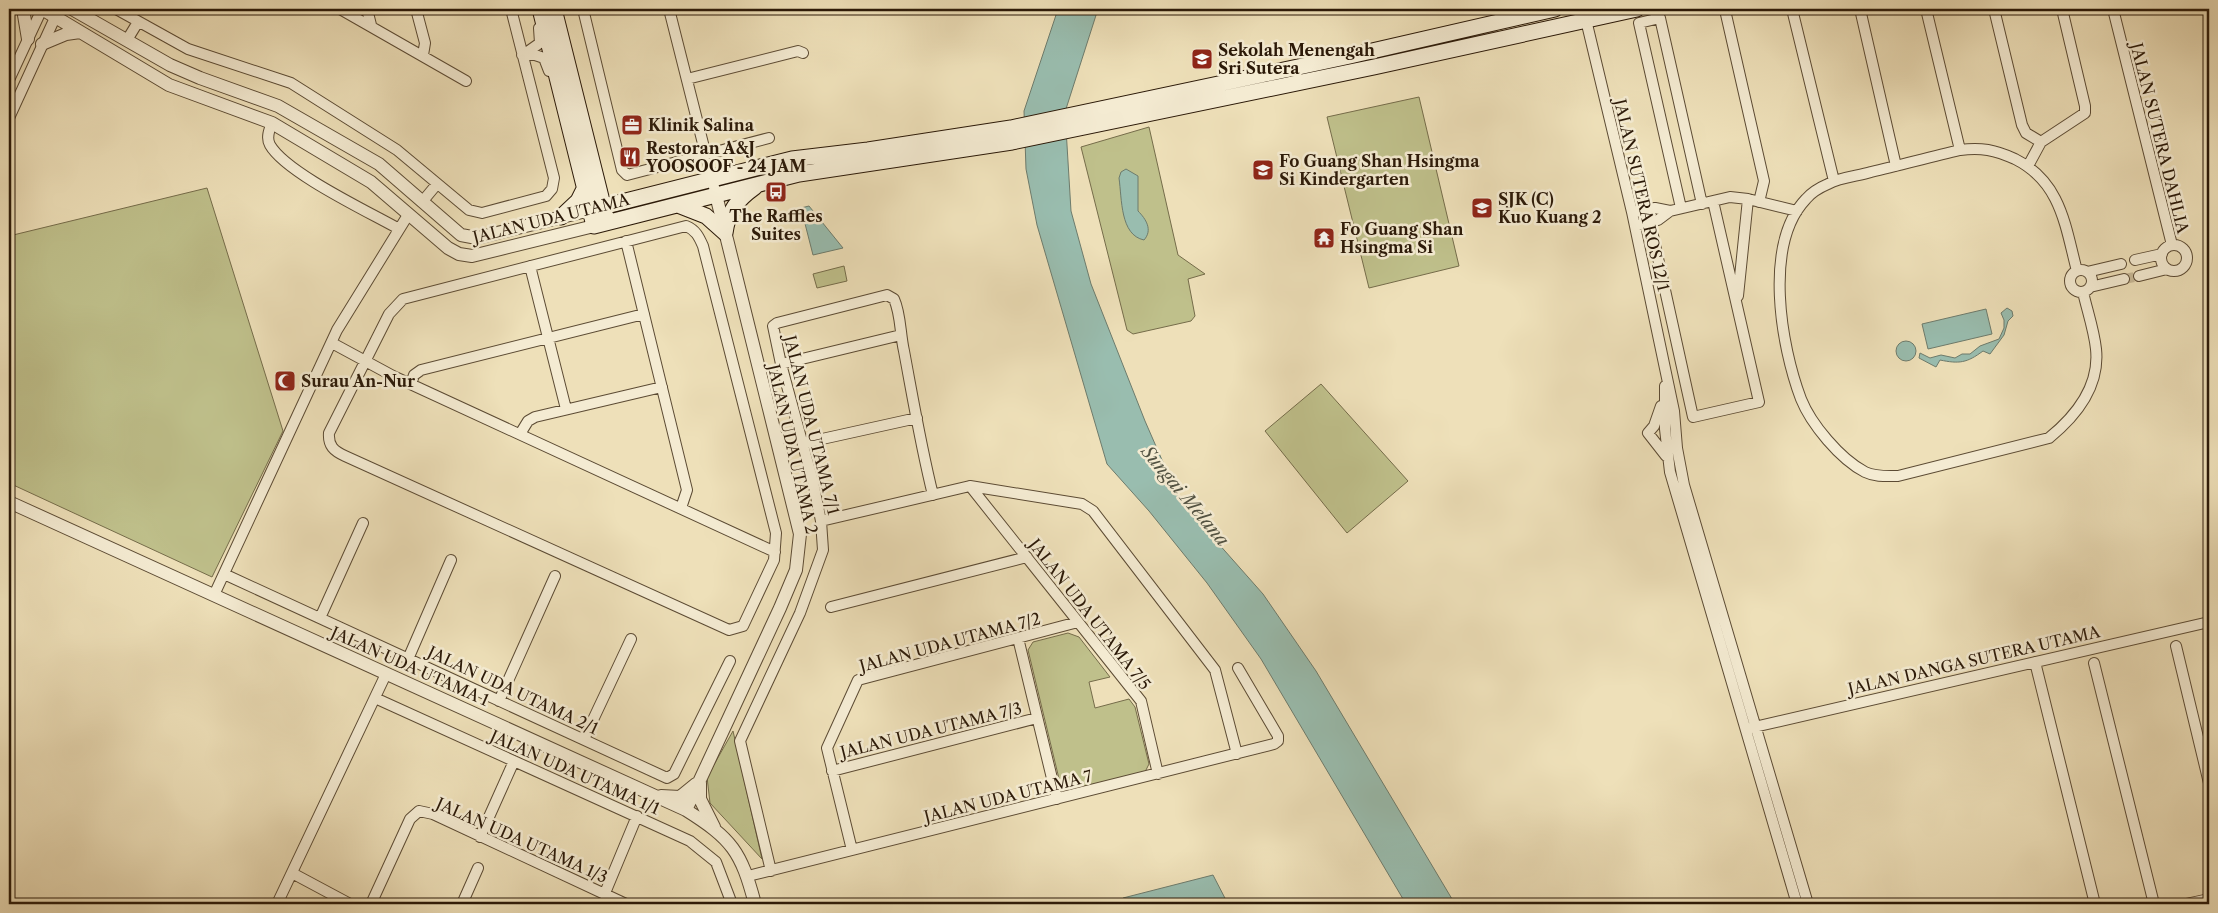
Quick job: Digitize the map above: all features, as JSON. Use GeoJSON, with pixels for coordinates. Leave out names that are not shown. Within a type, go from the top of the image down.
{"type":"FeatureCollection","features":[{"type":"Feature","properties":{"kind":"main road"},"geometry":{"type":"LineString","coordinates":[[540,9],[565,111],[591,188]]}},
{"type":"Feature","properties":{"kind":"main road"},"geometry":{"type":"LineString","coordinates":[[554,9],[600,225]]}},
{"type":"Feature","properties":{"kind":"main road"},"geometry":{"type":"LineString","coordinates":[[1011,135],[1555,9]]}},
{"type":"Feature","properties":{"kind":"main road"},"geometry":{"type":"LineString","coordinates":[[1073,121],[1384,65],[1585,14],[1637,9]]}},
{"type":"Feature","properties":{"kind":"main road","name":"JALAN UDA UTAMA"},"geometry":{"type":"LineString","coordinates":[[596,208],[792,159],[1011,135]]}},
{"type":"Feature","properties":{"kind":"main road","name":"JALAN UDA UTAMA"},"geometry":{"type":"LineString","coordinates":[[600,225],[799,174],[1011,135]]}},
{"type":"Feature","properties":{"kind":"main road"},"geometry":{"type":"LineString","coordinates":[[725,233],[728,216],[734,205],[760,184]]}},
{"type":"Feature","properties":{"kind":"main road"},"geometry":{"type":"LineString","coordinates":[[591,188],[617,198],[630,200]]}},
{"type":"Feature","properties":{"kind":"main road"},"geometry":{"type":"LineString","coordinates":[[561,217],[591,188]]}},
{"type":"Feature","properties":{"kind":"main road"},"geometry":{"type":"LineString","coordinates":[[678,205],[706,216],[725,233]]}},
{"type":"Feature","properties":{"kind":"street"},"geometry":{"type":"LineString","coordinates":[[23,9],[28,39]]}},
{"type":"Feature","properties":{"kind":"street"},"geometry":{"type":"LineString","coordinates":[[9,80],[42,9]]}},
{"type":"Feature","properties":{"kind":"street","name":"JALAN UDA UTAMA"},"geometry":{"type":"LineString","coordinates":[[42,9],[57,13],[80,32],[169,85],[272,123],[371,182],[448,248],[459,254],[472,256],[600,225]]}},
{"type":"Feature","properties":{"kind":"street","name":"JALAN UDA UTAMA"},"geometry":{"type":"LineString","coordinates":[[72,9],[170,65],[200,78],[278,106],[379,164],[456,232],[470,238],[477,238],[596,208]]}},
{"type":"Feature","properties":{"kind":"street"},"geometry":{"type":"LineString","coordinates":[[116,9],[188,49],[291,83],[397,150],[470,210],[482,213],[546,196],[552,188],[554,178],[511,9]]}},
{"type":"Feature","properties":{"kind":"street"},"geometry":{"type":"LineString","coordinates":[[340,9],[466,80]]}},
{"type":"Feature","properties":{"kind":"street"},"geometry":{"type":"LineString","coordinates":[[367,9],[371,25]]}},
{"type":"Feature","properties":{"kind":"street"},"geometry":{"type":"LineString","coordinates":[[416,9],[425,43],[423,55]]}},
{"type":"Feature","properties":{"kind":"street"},"geometry":{"type":"LineString","coordinates":[[522,55],[540,43],[541,38],[533,9]]}},
{"type":"Feature","properties":{"kind":"street"},"geometry":{"type":"LineString","coordinates":[[583,9],[622,170],[627,175],[770,138]]}},
{"type":"Feature","properties":{"kind":"street"},"geometry":{"type":"LineString","coordinates":[[669,9],[716,195]]}},
{"type":"Feature","properties":{"kind":"street"},"geometry":{"type":"LineString","coordinates":[[1730,9],[1725,10],[1764,180],[1759,202]]}},
{"type":"Feature","properties":{"kind":"street"},"geometry":{"type":"LineString","coordinates":[[1792,9],[1834,181]]}},
{"type":"Feature","properties":{"kind":"street"},"geometry":{"type":"LineString","coordinates":[[1860,9],[1896,166]]}},
{"type":"Feature","properties":{"kind":"street"},"geometry":{"type":"LineString","coordinates":[[1926,9],[1960,150]]}},
{"type":"Feature","properties":{"kind":"street"},"geometry":{"type":"LineString","coordinates":[[1994,9],[2022,125],[2026,133],[2041,142]]}},
{"type":"Feature","properties":{"kind":"street"},"geometry":{"type":"LineString","coordinates":[[2028,166],[2041,142],[2084,113],[2085,106],[2062,9]]}},
{"type":"Feature","properties":{"kind":"street","name":"JALAN SUTERA DAHLIA"},"geometry":{"type":"LineString","coordinates":[[2113,9],[2172,245]]}},
{"type":"Feature","properties":{"kind":"street"},"geometry":{"type":"LineString","coordinates":[[9,118],[57,13]]}},
{"type":"Feature","properties":{"kind":"street","name":"JALAN SUTERA ROS 12/1"},"geometry":{"type":"LineString","coordinates":[[1585,14],[1635,226],[1676,426],[1677,448],[1684,485],[1721,627]]}},
{"type":"Feature","properties":{"kind":"street"},"geometry":{"type":"LineString","coordinates":[[1676,210],[1639,23],[1660,18],[1702,204]]}},
{"type":"Feature","properties":{"kind":"street"},"geometry":{"type":"LineString","coordinates":[[127,40],[138,22]]}},
{"type":"Feature","properties":{"kind":"street"},"geometry":{"type":"LineString","coordinates":[[42,44],[66,34],[80,32]]}},
{"type":"Feature","properties":{"kind":"street"},"geometry":{"type":"LineString","coordinates":[[687,79],[798,52],[803,53]]}},
{"type":"Feature","properties":{"kind":"street"},"geometry":{"type":"LineString","coordinates":[[522,55],[536,55],[544,58],[555,92],[565,111]]}},
{"type":"Feature","properties":{"kind":"street"},"geometry":{"type":"LineString","coordinates":[[272,123],[268,132],[269,143],[278,155],[314,182],[399,229]]}},
{"type":"Feature","properties":{"kind":"street"},"geometry":{"type":"LineString","coordinates":[[1977,147],[1996,150],[2028,166],[2045,181],[2060,206],[2082,271],[2092,280],[2086,290],[2095,342],[2096,368],[2084,403],[2068,423],[2049,438],[1898,476],[1874,475],[1865,472],[1850,461],[1822,435],[1801,399],[1783,332],[1778,280],[1787,231],[1797,211],[1807,198],[1834,181],[1896,166],[1977,147]]}},
{"type":"Feature","properties":{"kind":"street"},"geometry":{"type":"LineString","coordinates":[[422,202],[437,184]]}},
{"type":"Feature","properties":{"kind":"street","name":"JALAN UDA UTAMA 2"},"geometry":{"type":"LineString","coordinates":[[686,810],[796,570],[800,534],[716,195]]}},
{"type":"Feature","properties":{"kind":"street"},"geometry":{"type":"LineString","coordinates":[[1635,226],[1658,220],[1676,210],[1730,198],[1748,199],[1797,211]]}},
{"type":"Feature","properties":{"kind":"street"},"geometry":{"type":"LineString","coordinates":[[1737,304],[1748,199]]}},
{"type":"Feature","properties":{"kind":"street"},"geometry":{"type":"LineString","coordinates":[[1713,201],[1737,304]]}},
{"type":"Feature","properties":{"kind":"street"},"geometry":{"type":"LineString","coordinates":[[1632,212],[1655,208],[1676,210]]}},
{"type":"Feature","properties":{"kind":"street"},"geometry":{"type":"LineString","coordinates":[[214,595],[338,330],[408,215]]}},
{"type":"Feature","properties":{"kind":"street"},"geometry":{"type":"LineString","coordinates":[[686,226],[693,229],[699,237],[776,533],[774,560],[745,624],[736,630],[730,630],[345,456],[332,448],[328,440],[329,433],[389,314],[403,299],[530,266],[686,226]]}},
{"type":"Feature","properties":{"kind":"street","name":"JALAN SUTERA ROS 12/1"},"geometry":{"type":"LineString","coordinates":[[1652,230],[1693,417],[1759,402],[1737,304]]}},
{"type":"Feature","properties":{"kind":"street"},"geometry":{"type":"LineString","coordinates":[[626,242],[688,490],[681,508]]}},
{"type":"Feature","properties":{"kind":"street"},"geometry":{"type":"LineString","coordinates":[[2135,260],[2162,254],[2172,245],[2184,249],[2187,261],[2179,270],[2167,269],[2139,276]]}},
{"type":"Feature","properties":{"kind":"street"},"geometry":{"type":"LineString","coordinates":[[2162,254],[2162,262],[2167,269]]}},
{"type":"Feature","properties":{"kind":"street"},"geometry":{"type":"LineString","coordinates":[[2121,264],[2082,271],[2072,275],[2070,282],[2076,290],[2086,290],[2124,279]]}},
{"type":"Feature","properties":{"kind":"street"},"geometry":{"type":"LineString","coordinates":[[530,266],[566,409]]}},
{"type":"Feature","properties":{"kind":"street","name":"JALAN UDA UTAMA 7/1"},"geometry":{"type":"LineString","coordinates":[[771,871],[740,741],[800,612],[823,550],[821,521],[804,443],[782,364],[774,326],[777,323],[887,295],[894,298],[898,307],[901,336]]}},
{"type":"Feature","properties":{"kind":"street"},"geometry":{"type":"LineString","coordinates":[[410,384],[414,375],[421,370],[644,314]]}},
{"type":"Feature","properties":{"kind":"street"},"geometry":{"type":"LineString","coordinates":[[782,364],[901,336],[923,455],[933,495]]}},
{"type":"Feature","properties":{"kind":"street"},"geometry":{"type":"LineString","coordinates":[[332,342],[410,384],[775,552]]}},
{"type":"Feature","properties":{"kind":"street","name":"JALAN SUTERA ROS 12/1"},"geometry":{"type":"LineString","coordinates":[[1666,377],[1664,397],[1668,459]]}},
{"type":"Feature","properties":{"kind":"street"},"geometry":{"type":"LineString","coordinates":[[520,434],[528,421],[566,409],[662,386]]}},
{"type":"Feature","properties":{"kind":"street"},"geometry":{"type":"LineString","coordinates":[[1664,397],[1654,426],[1648,433],[1668,459],[1721,627],[1797,904]]}},
{"type":"Feature","properties":{"kind":"street"},"geometry":{"type":"LineString","coordinates":[[804,443],[917,418]]}},
{"type":"Feature","properties":{"kind":"street"},"geometry":{"type":"LineString","coordinates":[[1665,429],[1676,426]]}},
{"type":"Feature","properties":{"kind":"street"},"geometry":{"type":"LineString","coordinates":[[821,521],[970,486],[1082,504],[1094,511],[1215,670],[1237,754]]}},
{"type":"Feature","properties":{"kind":"street","name":"JALAN UDA UTAMA 7/5"},"geometry":{"type":"LineString","coordinates":[[970,486],[1141,701],[1158,774]]}},
{"type":"Feature","properties":{"kind":"street","name":"JALAN UDA UTAMA 1"},"geometry":{"type":"LineString","coordinates":[[9,502],[686,810],[715,828],[730,844],[748,876],[755,904]]}},
{"type":"Feature","properties":{"kind":"street"},"geometry":{"type":"LineString","coordinates":[[320,618],[364,523]]}},
{"type":"Feature","properties":{"kind":"street"},"geometry":{"type":"LineString","coordinates":[[831,607],[1027,557]]}},
{"type":"Feature","properties":{"kind":"street"},"geometry":{"type":"LineString","coordinates":[[408,659],[451,560]]}},
{"type":"Feature","properties":{"kind":"street","name":"JALAN UDA UTAMA 2/1"},"geometry":{"type":"LineString","coordinates":[[224,574],[668,778],[674,774],[730,661]]}},
{"type":"Feature","properties":{"kind":"street"},"geometry":{"type":"LineString","coordinates":[[499,700],[555,576]]}},
{"type":"Feature","properties":{"kind":"street","name":"JALAN UDA UTAMA 7/2"},"geometry":{"type":"LineString","coordinates":[[852,850],[827,748],[858,680],[1078,622]]}},
{"type":"Feature","properties":{"kind":"street","name":"JALAN DANGA SUTERA UTAMA"},"geometry":{"type":"LineString","coordinates":[[1750,728],[2209,622]]}},
{"type":"Feature","properties":{"kind":"street"},"geometry":{"type":"LineString","coordinates":[[1018,638],[1057,799]]}},
{"type":"Feature","properties":{"kind":"street"},"geometry":{"type":"LineString","coordinates":[[584,739],[631,639]]}},
{"type":"Feature","properties":{"kind":"street"},"geometry":{"type":"LineString","coordinates":[[2176,646],[2209,783]]}},
{"type":"Feature","properties":{"kind":"street"},"geometry":{"type":"LineString","coordinates":[[2035,662],[2095,904]]}},
{"type":"Feature","properties":{"kind":"street"},"geometry":{"type":"LineString","coordinates":[[2094,663],[2154,904]]}},
{"type":"Feature","properties":{"kind":"street","name":"JALAN UDA UTAMA 7"},"geometry":{"type":"LineString","coordinates":[[748,876],[1274,744],[1278,741],[1278,736],[1238,668]]}},
{"type":"Feature","properties":{"kind":"street"},"geometry":{"type":"LineString","coordinates":[[277,904],[386,674]]}},
{"type":"Feature","properties":{"kind":"street","name":"JALAN UDA UTAMA 1/1"},"geometry":{"type":"LineString","coordinates":[[375,698],[637,816],[699,846],[716,862],[732,904]]}},
{"type":"Feature","properties":{"kind":"street","name":"JALAN UDA UTAMA 7/3"},"geometry":{"type":"LineString","coordinates":[[832,771],[1038,718]]}},
{"type":"Feature","properties":{"kind":"street"},"geometry":{"type":"LineString","coordinates":[[1750,728],[1808,904]]}},
{"type":"Feature","properties":{"kind":"street"},"geometry":{"type":"LineString","coordinates":[[480,837],[514,761]]}},
{"type":"Feature","properties":{"kind":"street"},"geometry":{"type":"LineString","coordinates":[[656,796],[680,797],[700,780]]}},
{"type":"Feature","properties":{"kind":"street"},"geometry":{"type":"LineString","coordinates":[[700,780],[700,799],[715,828]]}},
{"type":"Feature","properties":{"kind":"street","name":"JALAN UDA UTAMA 1/3"},"geometry":{"type":"LineString","coordinates":[[371,904],[410,819],[419,812],[433,814],[626,904]]}},
{"type":"Feature","properties":{"kind":"street"},"geometry":{"type":"LineString","coordinates":[[605,893],[637,816]]}},
{"type":"Feature","properties":{"kind":"street"},"geometry":{"type":"LineString","coordinates":[[462,904],[478,868]]}},
{"type":"Feature","properties":{"kind":"street"},"geometry":{"type":"LineString","coordinates":[[292,873],[350,904]]}},
{"type":"Feature","properties":{"kind":"street"},"geometry":{"type":"LineString","coordinates":[[2186,904],[2209,899]]}},
{"type":"Feature","properties":{"kind":"green space"},"geometry":{"type":"Polygon","coordinates":[[[1419,97],[1459,266],[1369,288],[1327,117],[1419,97]]]}},
{"type":"Feature","properties":{"kind":"green space"},"geometry":{"type":"Polygon","coordinates":[[[1149,127],[1178,255],[1205,274],[1188,279],[1195,316],[1191,321],[1133,334],[1127,330],[1081,147],[1149,127]]]}},
{"type":"Feature","properties":{"kind":"green space"},"geometry":{"type":"Polygon","coordinates":[[[207,188],[283,431],[212,577],[9,483],[9,236],[207,188]]]}},
{"type":"Feature","properties":{"kind":"green space"},"geometry":{"type":"Polygon","coordinates":[[[844,266],[847,281],[817,288],[813,274],[844,266]]]}},
{"type":"Feature","properties":{"kind":"green space"},"geometry":{"type":"Polygon","coordinates":[[[1321,384],[1408,481],[1347,533],[1265,431],[1321,384]]]}},
{"type":"Feature","properties":{"kind":"green space"},"geometry":{"type":"Polygon","coordinates":[[[1068,633],[1079,637],[1110,677],[1089,682],[1095,708],[1129,699],[1135,707],[1149,764],[1145,772],[1067,791],[1061,787],[1028,650],[1033,642],[1068,633]]]}},
{"type":"Feature","properties":{"kind":"green space"},"geometry":{"type":"Polygon","coordinates":[[[733,731],[762,859],[710,803],[707,777],[733,731]]]}},
{"type":"Feature","properties":{"kind":"shaded area"},"geometry":{"type":"Polygon","coordinates":[[[1058,9],[1098,9],[1065,112],[1071,211],[1091,284],[1145,421],[1179,499],[1263,594],[1316,671],[1455,904],[1406,904],[1261,659],[1207,583],[1149,511],[1107,464],[1037,225],[1026,169],[1024,111],[1058,9]]]}},
{"type":"Feature","properties":{"kind":"shaded area"},"geometry":{"type":"Polygon","coordinates":[[[1126,169],[1138,176],[1138,211],[1146,221],[1148,229],[1144,240],[1136,237],[1126,224],[1119,178],[1121,172],[1126,169]]]}},
{"type":"Feature","properties":{"kind":"shaded area"},"geometry":{"type":"Polygon","coordinates":[[[809,206],[843,248],[813,255],[801,208],[809,206]]]}},
{"type":"Feature","properties":{"kind":"shaded area"},"geometry":{"type":"Polygon","coordinates":[[[2007,308],[2012,311],[2013,316],[2008,321],[2004,335],[1990,354],[1983,351],[1963,362],[1940,360],[1936,367],[1919,358],[1920,353],[1930,358],[1941,355],[1955,358],[1962,354],[1970,354],[1980,346],[1999,339],[2004,328],[2004,320],[2001,313],[2007,308]]]}},
{"type":"Feature","properties":{"kind":"shaded area"},"geometry":{"type":"Polygon","coordinates":[[[1986,309],[1992,334],[1928,349],[1922,324],[1986,309]]]}},
{"type":"Feature","properties":{"kind":"shaded area"},"geometry":{"type":"Polygon","coordinates":[[[1902,341],[1910,341],[1916,347],[1916,355],[1910,361],[1902,361],[1896,355],[1896,347],[1902,341]]]}},
{"type":"Feature","properties":{"kind":"shaded area"},"geometry":{"type":"Polygon","coordinates":[[[1213,875],[1228,904],[1123,904],[1123,898],[1213,875]]]}},
{"type":"Feature","properties":{"kind":"tunnel"},"geometry":{"type":"LineString","coordinates":[[2124,279],[2139,276]]}},
{"type":"Feature","properties":{"kind":"place","name":"Sekolah Menengah Sri Sutera"},"geometry":{"type":"Point","coordinates":[1202,59]}},
{"type":"Feature","properties":{"kind":"place","name":"Klinik Salina"},"geometry":{"type":"Point","coordinates":[632,125]}},
{"type":"Feature","properties":{"kind":"place","name":"Restoran A&J YOOSOOF - 24 JAM"},"geometry":{"type":"Point","coordinates":[630,157]}},
{"type":"Feature","properties":{"kind":"place","name":"Fo Guang Shan Hsingma Si Kindergarten"},"geometry":{"type":"Point","coordinates":[1263,170]}},
{"type":"Feature","properties":{"kind":"place","name":"The Raffles Suites"},"geometry":{"type":"Point","coordinates":[776,192]}},
{"type":"Feature","properties":{"kind":"place","name":"SJK (C) Kuo Kuang 2"},"geometry":{"type":"Point","coordinates":[1482,208]}},
{"type":"Feature","properties":{"kind":"place","name":"Fo Guang Shan Hsingma Si"},"geometry":{"type":"Point","coordinates":[1324,238]}},
{"type":"Feature","properties":{"kind":"place","name":"Surau An-Nur"},"geometry":{"type":"Point","coordinates":[285,381]}},
{"type":"Feature","properties":{"kind":"water label","name":"Sungai Melana"},"geometry":{"type":"Point","coordinates":[1185,496]}}]}
